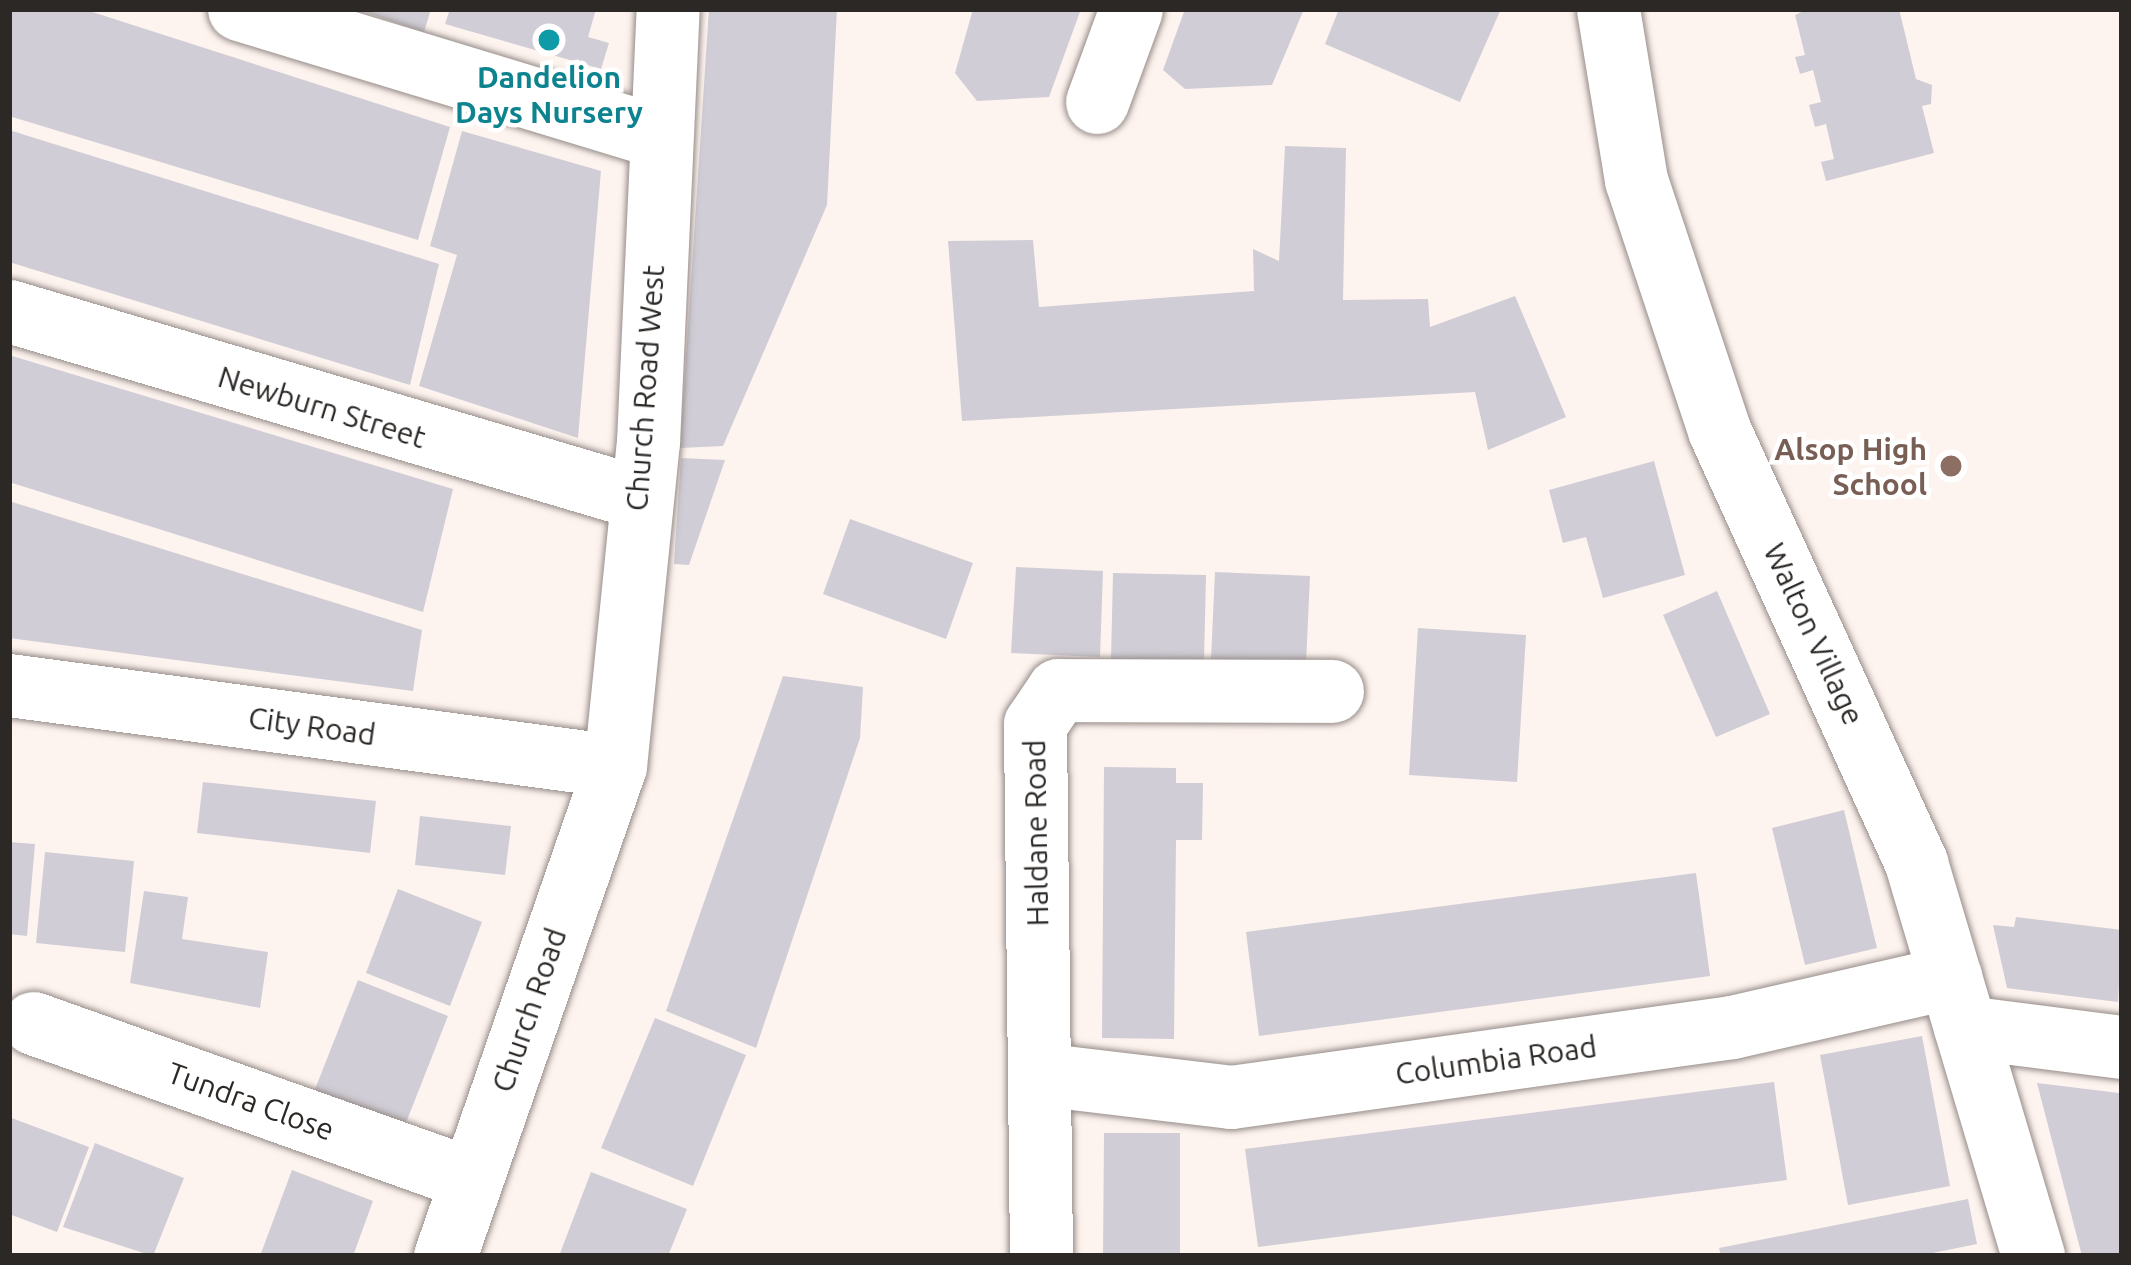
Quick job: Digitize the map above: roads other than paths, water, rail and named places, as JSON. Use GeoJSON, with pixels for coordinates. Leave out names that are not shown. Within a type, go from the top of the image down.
{"type":"FeatureCollection","features":[{"type":"Feature","properties":{"kind":"street"},"geometry":{"type":"LineString","coordinates":[[239,9],[661,137]]}},
{"type":"Feature","properties":{"kind":"street","name":"Church Road West"},"geometry":{"type":"LineString","coordinates":[[615,766],[637,497],[648,442],[668,9]]}},
{"type":"Feature","properties":{"kind":"street"},"geometry":{"type":"LineString","coordinates":[[1097,102],[1131,9]]}},
{"type":"Feature","properties":{"kind":"street","name":"Walton Village"},"geometry":{"type":"LineString","coordinates":[[1608,9],[1636,179],[1719,430],[1916,863],[2033,1256]]}},
{"type":"Feature","properties":{"kind":"street","name":"Newburn Street"},"geometry":{"type":"LineString","coordinates":[[9,311],[637,497]]}},
{"type":"Feature","properties":{"kind":"street","name":"City Road"},"geometry":{"type":"LineString","coordinates":[[9,686],[615,766]]}},
{"type":"Feature","properties":{"kind":"street","name":"Haldane Road"},"geometry":{"type":"LineString","coordinates":[[1041,1256],[1035,724],[1058,690],[1332,692]]}},
{"type":"Feature","properties":{"kind":"street","name":"Church Road"},"geometry":{"type":"LineString","coordinates":[[445,1256],[615,766]]}},
{"type":"Feature","properties":{"kind":"street"},"geometry":{"type":"LineString","coordinates":[[1957,1002],[2122,1047]]}},
{"type":"Feature","properties":{"kind":"street","name":"Columbia Road"},"geometry":{"type":"LineString","coordinates":[[1039,1074],[1231,1096],[1732,1027],[1957,1002]]}},
{"type":"Feature","properties":{"kind":"street","name":"Tundra Close"},"geometry":{"type":"LineString","coordinates":[[33,1023],[470,1179]]}},
{"type":"Feature","properties":{"kind":"place","name":"Dandelion Days Nursery"},"geometry":{"type":"Point","coordinates":[549,40]}},
{"type":"Feature","properties":{"kind":"place","name":"Alsop High School"},"geometry":{"type":"Point","coordinates":[1951,466]}}]}
